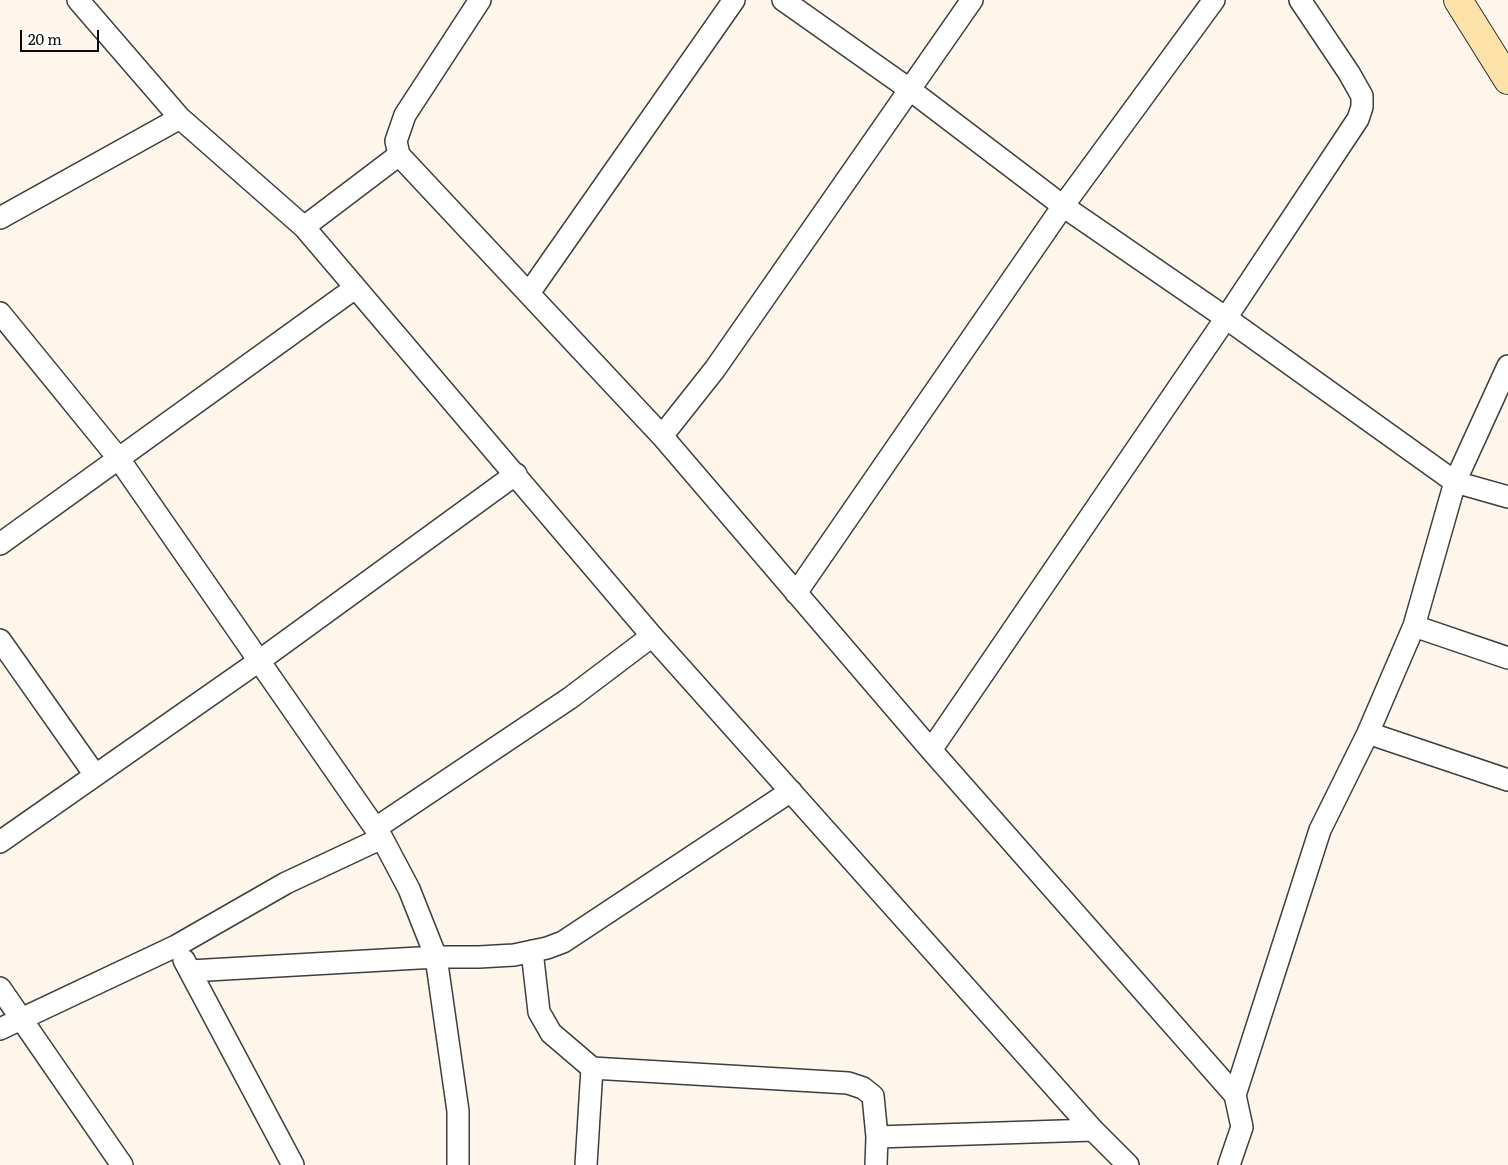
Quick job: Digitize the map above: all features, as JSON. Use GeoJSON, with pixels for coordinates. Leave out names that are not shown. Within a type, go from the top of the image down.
{"type":"FeatureCollection","features":[{"type":"Feature","properties":{"kind":"street"},"geometry":{"type":"LineString","coordinates":[[78,0],[180,118],[304,227],[652,636],[1093,1130],[1128,1165]]}},
{"type":"Feature","properties":{"kind":"street"},"geometry":{"type":"LineString","coordinates":[[480,0],[405,115],[396,141],[399,154],[662,436],[931,750],[1235,1095],[1242,1127],[1229,1165]]}},
{"type":"Feature","properties":{"kind":"street"},"geometry":{"type":"LineString","coordinates":[[528,293],[734,0]]}},
{"type":"Feature","properties":{"kind":"street"},"geometry":{"type":"LineString","coordinates":[[783,0],[909,89],[1063,206],[1226,318],[1455,482],[1508,497]]}},
{"type":"Feature","properties":{"kind":"street"},"geometry":{"type":"LineString","coordinates":[[662,436],[715,368],[972,0]]}},
{"type":"Feature","properties":{"kind":"street"},"geometry":{"type":"LineString","coordinates":[[796,593],[1063,206],[1214,0]]}},
{"type":"Feature","properties":{"kind":"street"},"geometry":{"type":"LineString","coordinates":[[931,750],[1226,318],[1358,119],[1362,107],[1362,96],[1349,73],[1300,0]]}},
{"type":"Feature","properties":{"kind":"street"},"geometry":{"type":"LineString","coordinates":[[1458,0],[1508,80]]}},
{"type":"Feature","properties":{"kind":"street"},"geometry":{"type":"LineString","coordinates":[[0,218],[180,118]]}},
{"type":"Feature","properties":{"kind":"street"},"geometry":{"type":"LineString","coordinates":[[304,227],[399,154]]}},
{"type":"Feature","properties":{"kind":"street"},"geometry":{"type":"LineString","coordinates":[[0,544],[355,288]]}},
{"type":"Feature","properties":{"kind":"street"},"geometry":{"type":"LineString","coordinates":[[0,313],[119,459],[379,833],[410,889],[436,957],[458,1111],[458,1165]]}},
{"type":"Feature","properties":{"kind":"street"},"geometry":{"type":"LineString","coordinates":[[1235,1095],[1320,830],[1368,732],[1414,626],[1455,482],[1508,366]]}},
{"type":"Feature","properties":{"kind":"street"},"geometry":{"type":"LineString","coordinates":[[0,842],[259,661],[516,474]]}},
{"type":"Feature","properties":{"kind":"street"},"geometry":{"type":"LineString","coordinates":[[1414,626],[1508,658]]}},
{"type":"Feature","properties":{"kind":"street"},"geometry":{"type":"LineString","coordinates":[[0,1029],[176,946],[286,883],[379,833],[570,698],[652,636]]}},
{"type":"Feature","properties":{"kind":"street"},"geometry":{"type":"LineString","coordinates":[[0,640],[96,775]]}},
{"type":"Feature","properties":{"kind":"street"},"geometry":{"type":"LineString","coordinates":[[1368,732],[1508,780]]}},
{"type":"Feature","properties":{"kind":"street"},"geometry":{"type":"LineString","coordinates":[[190,971],[436,957],[480,958],[514,955],[563,942],[791,791]]}},
{"type":"Feature","properties":{"kind":"street"},"geometry":{"type":"LineString","coordinates":[[176,946],[293,1165]]}},
{"type":"Feature","properties":{"kind":"street"},"geometry":{"type":"LineString","coordinates":[[532,951],[539,1012],[551,1033],[592,1068],[848,1083],[863,1088],[873,1096],[877,1136],[876,1165]]}},
{"type":"Feature","properties":{"kind":"street"},"geometry":{"type":"LineString","coordinates":[[0,988],[122,1165]]}},
{"type":"Feature","properties":{"kind":"street"},"geometry":{"type":"LineString","coordinates":[[586,1165],[592,1068]]}},
{"type":"Feature","properties":{"kind":"street"},"geometry":{"type":"LineString","coordinates":[[877,1136],[1093,1130]]}}]}
